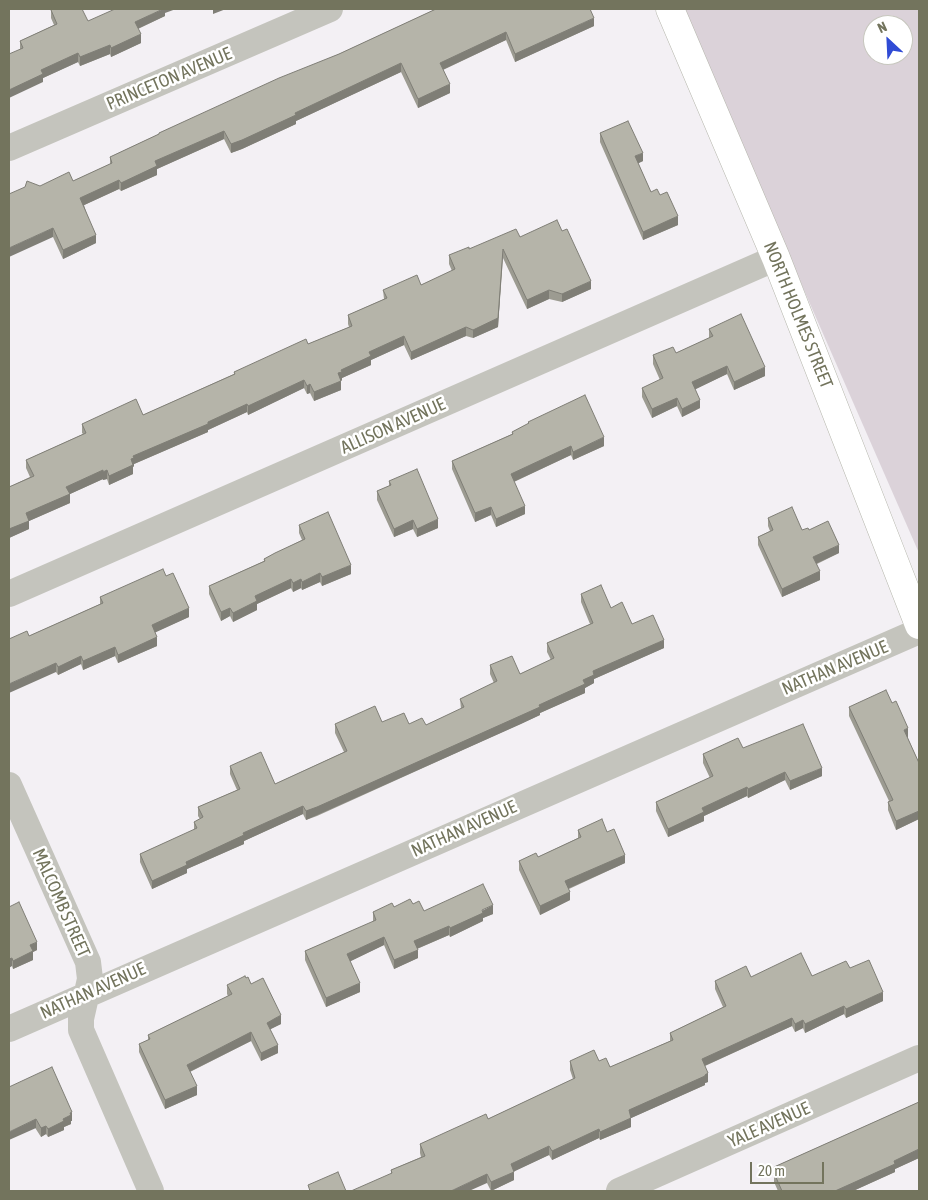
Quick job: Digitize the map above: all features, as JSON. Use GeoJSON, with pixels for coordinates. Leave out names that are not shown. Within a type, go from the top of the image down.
{"type":"FeatureCollection","features":[{"type":"Feature","properties":{"kind":"main road","name":"NORTH HOLMES STREET"},"geometry":{"type":"LineString","coordinates":[[670,9],[776,258],[919,625]]}},
{"type":"Feature","properties":{"kind":"street","name":"PRINCETON AVENUE"},"geometry":{"type":"LineString","coordinates":[[9,148],[330,9]]}},
{"type":"Feature","properties":{"kind":"street","name":"ALLISON AVENUE"},"geometry":{"type":"LineString","coordinates":[[9,594],[776,258]]}},
{"type":"Feature","properties":{"kind":"street","name":"NATHAN AVENUE"},"geometry":{"type":"LineString","coordinates":[[9,1029],[919,631]]}},
{"type":"Feature","properties":{"kind":"street","name":"MALCOMB STREET"},"geometry":{"type":"LineString","coordinates":[[9,785],[88,962],[90,979],[81,1019],[81,1030],[151,1191]]}},
{"type":"Feature","properties":{"kind":"street","name":"YALE AVENUE"},"geometry":{"type":"LineString","coordinates":[[619,1191],[919,1058]]}},
{"type":"Feature","properties":{"kind":"shaded area"},"geometry":{"type":"Polygon","coordinates":[[[681,9],[919,9],[919,553],[681,9]]]}},
{"type":"Feature","properties":{"kind":"building"},"geometry":{"type":"Polygon","coordinates":[[[82,9],[88,21],[115,9],[163,9],[135,22],[141,34],[111,48],[110,45],[80,57],[78,53],[41,70],[43,74],[9,90],[9,54],[23,48],[20,41],[57,24],[51,10],[82,9]]]}},
{"type":"Feature","properties":{"kind":"building"},"geometry":{"type":"Polygon","coordinates":[[[436,9],[590,9],[594,18],[515,54],[506,32],[440,63],[450,84],[418,99],[401,63],[242,140],[231,144],[224,131],[155,161],[157,166],[121,183],[119,180],[80,198],[96,235],[63,250],[53,228],[9,248],[9,194],[25,187],[27,181],[40,186],[69,172],[73,181],[112,163],[110,157],[159,133],[436,9]]]}},
{"type":"Feature","properties":{"kind":"building"},"geometry":{"type":"Polygon","coordinates":[[[628,121],[643,153],[635,156],[651,192],[657,189],[660,195],[667,192],[678,216],[643,232],[600,133],[628,121]]]}},
{"type":"Feature","properties":{"kind":"building"},"geometry":{"type":"Polygon","coordinates":[[[557,220],[562,231],[567,229],[591,281],[562,294],[549,290],[527,300],[503,249],[498,318],[473,330],[466,327],[411,352],[404,336],[369,352],[371,356],[341,370],[342,372],[338,373],[341,381],[314,392],[310,384],[307,386],[304,380],[248,406],[247,404],[208,422],[208,424],[133,456],[134,458],[131,459],[133,465],[109,476],[107,470],[103,472],[103,470],[66,487],[70,494],[26,513],[29,521],[9,529],[9,487],[34,476],[26,460],[86,433],[82,424],[136,399],[143,415],[235,374],[234,372],[306,339],[308,344],[352,326],[348,315],[387,298],[383,290],[417,275],[421,285],[455,269],[449,255],[469,247],[469,249],[516,229],[520,237],[557,220]]]}},
{"type":"Feature","properties":{"kind":"building"},"geometry":{"type":"Polygon","coordinates":[[[741,314],[765,367],[734,382],[727,366],[692,382],[700,400],[682,409],[677,398],[652,409],[642,388],[663,378],[653,355],[673,347],[676,353],[713,336],[709,329],[741,314]]]}},
{"type":"Feature","properties":{"kind":"building"},"geometry":{"type":"Polygon","coordinates":[[[585,395],[604,437],[573,452],[571,446],[511,474],[525,506],[496,519],[491,507],[475,513],[452,461],[513,434],[512,432],[528,422],[585,395]]]}},
{"type":"Feature","properties":{"kind":"building"},"geometry":{"type":"Polygon","coordinates":[[[417,469],[438,519],[417,529],[413,520],[394,529],[377,491],[391,485],[389,481],[417,469]]]}},
{"type":"Feature","properties":{"kind":"building"},"geometry":{"type":"Polygon","coordinates":[[[792,507],[802,530],[808,528],[809,530],[828,521],[839,545],[813,557],[820,571],[782,589],[758,537],[773,530],[768,518],[792,507]]]}},
{"type":"Feature","properties":{"kind":"building"},"geometry":{"type":"Polygon","coordinates":[[[328,512],[351,565],[322,577],[320,573],[302,582],[301,579],[293,583],[291,579],[255,596],[257,601],[233,613],[230,608],[221,612],[209,586],[265,561],[264,559],[305,539],[299,525],[328,512]]]}},
{"type":"Feature","properties":{"kind":"building"},"geometry":{"type":"Polygon","coordinates":[[[163,569],[166,576],[173,573],[189,608],[152,625],[157,637],[118,655],[115,647],[83,661],[81,656],[58,667],[56,663],[9,684],[9,639],[27,631],[29,636],[103,603],[100,597],[163,569]]]}},
{"type":"Feature","properties":{"kind":"building"},"geometry":{"type":"Polygon","coordinates":[[[601,585],[611,608],[622,602],[632,624],[653,615],[664,640],[593,671],[594,675],[583,680],[585,684],[539,705],[540,707],[317,807],[306,811],[303,806],[243,833],[244,835],[186,862],[187,865],[152,881],[140,854],[197,828],[194,822],[203,817],[198,807],[240,789],[230,766],[261,752],[275,784],[347,751],[335,724],[375,706],[382,722],[404,713],[409,724],[422,718],[426,725],[464,707],[460,699],[497,681],[490,665],[512,656],[520,674],[554,658],[547,643],[593,623],[581,594],[601,585]]]}},
{"type":"Feature","properties":{"kind":"building"},"geometry":{"type":"Polygon","coordinates":[[[886,690],[892,703],[896,701],[908,728],[904,730],[919,763],[919,811],[896,821],[888,802],[893,800],[849,707],[886,690]]]}},
{"type":"Feature","properties":{"kind":"building"},"geometry":{"type":"Polygon","coordinates":[[[803,724],[822,768],[790,781],[785,772],[748,789],[747,787],[702,808],[704,812],[668,829],[656,802],[713,776],[703,754],[738,738],[743,748],[803,724]]]}},
{"type":"Feature","properties":{"kind":"building"},"geometry":{"type":"Polygon","coordinates":[[[602,819],[607,832],[614,829],[625,855],[565,881],[570,892],[540,906],[519,861],[536,853],[538,857],[581,837],[578,830],[602,819]]]}},
{"type":"Feature","properties":{"kind":"building"},"geometry":{"type":"Polygon","coordinates":[[[483,884],[493,905],[482,910],[483,913],[414,941],[418,950],[394,960],[384,937],[347,954],[360,983],[326,998],[305,951],[376,920],[373,912],[392,903],[394,907],[410,899],[413,904],[419,901],[424,911],[483,884]]]}},
{"type":"Feature","properties":{"kind":"building"},"geometry":{"type":"Polygon","coordinates":[[[19,902],[37,942],[30,945],[33,951],[13,961],[12,958],[9,959],[9,907],[19,902]]]}},
{"type":"Feature","properties":{"kind":"building"},"geometry":{"type":"Polygon","coordinates":[[[801,953],[812,976],[846,961],[850,968],[869,960],[883,992],[846,1009],[844,1006],[805,1024],[803,1020],[795,1024],[792,1018],[702,1059],[708,1073],[705,1076],[629,1110],[631,1118],[600,1132],[599,1129],[552,1151],[549,1146],[511,1164],[514,1172],[491,1182],[487,1174],[451,1191],[351,1191],[392,1173],[391,1170],[425,1156],[420,1144],[486,1114],[488,1119],[575,1078],[570,1061],[594,1050],[599,1061],[606,1058],[610,1067],[673,1040],[670,1033],[726,1006],[715,981],[746,966],[751,977],[801,953]]]}},
{"type":"Feature","properties":{"kind":"building"},"geometry":{"type":"Polygon","coordinates":[[[245,976],[246,978],[248,977],[251,984],[263,978],[281,1015],[267,1023],[278,1045],[261,1053],[251,1032],[187,1065],[197,1086],[165,1100],[139,1044],[150,1039],[148,1035],[232,994],[227,985],[245,976]]]}},
{"type":"Feature","properties":{"kind":"building"},"geometry":{"type":"Polygon","coordinates":[[[52,1067],[72,1112],[70,1113],[71,1115],[48,1129],[46,1126],[41,1128],[36,1119],[9,1132],[9,1087],[52,1067]]]}},
{"type":"Feature","properties":{"kind":"building"},"geometry":{"type":"Polygon","coordinates":[[[919,1102],[919,1149],[894,1161],[895,1164],[835,1191],[782,1191],[774,1173],[776,1172],[774,1167],[919,1102]]]}},
{"type":"Feature","properties":{"kind":"building"},"geometry":{"type":"Polygon","coordinates":[[[338,1172],[346,1191],[310,1191],[308,1185],[338,1172]]]}}]}
